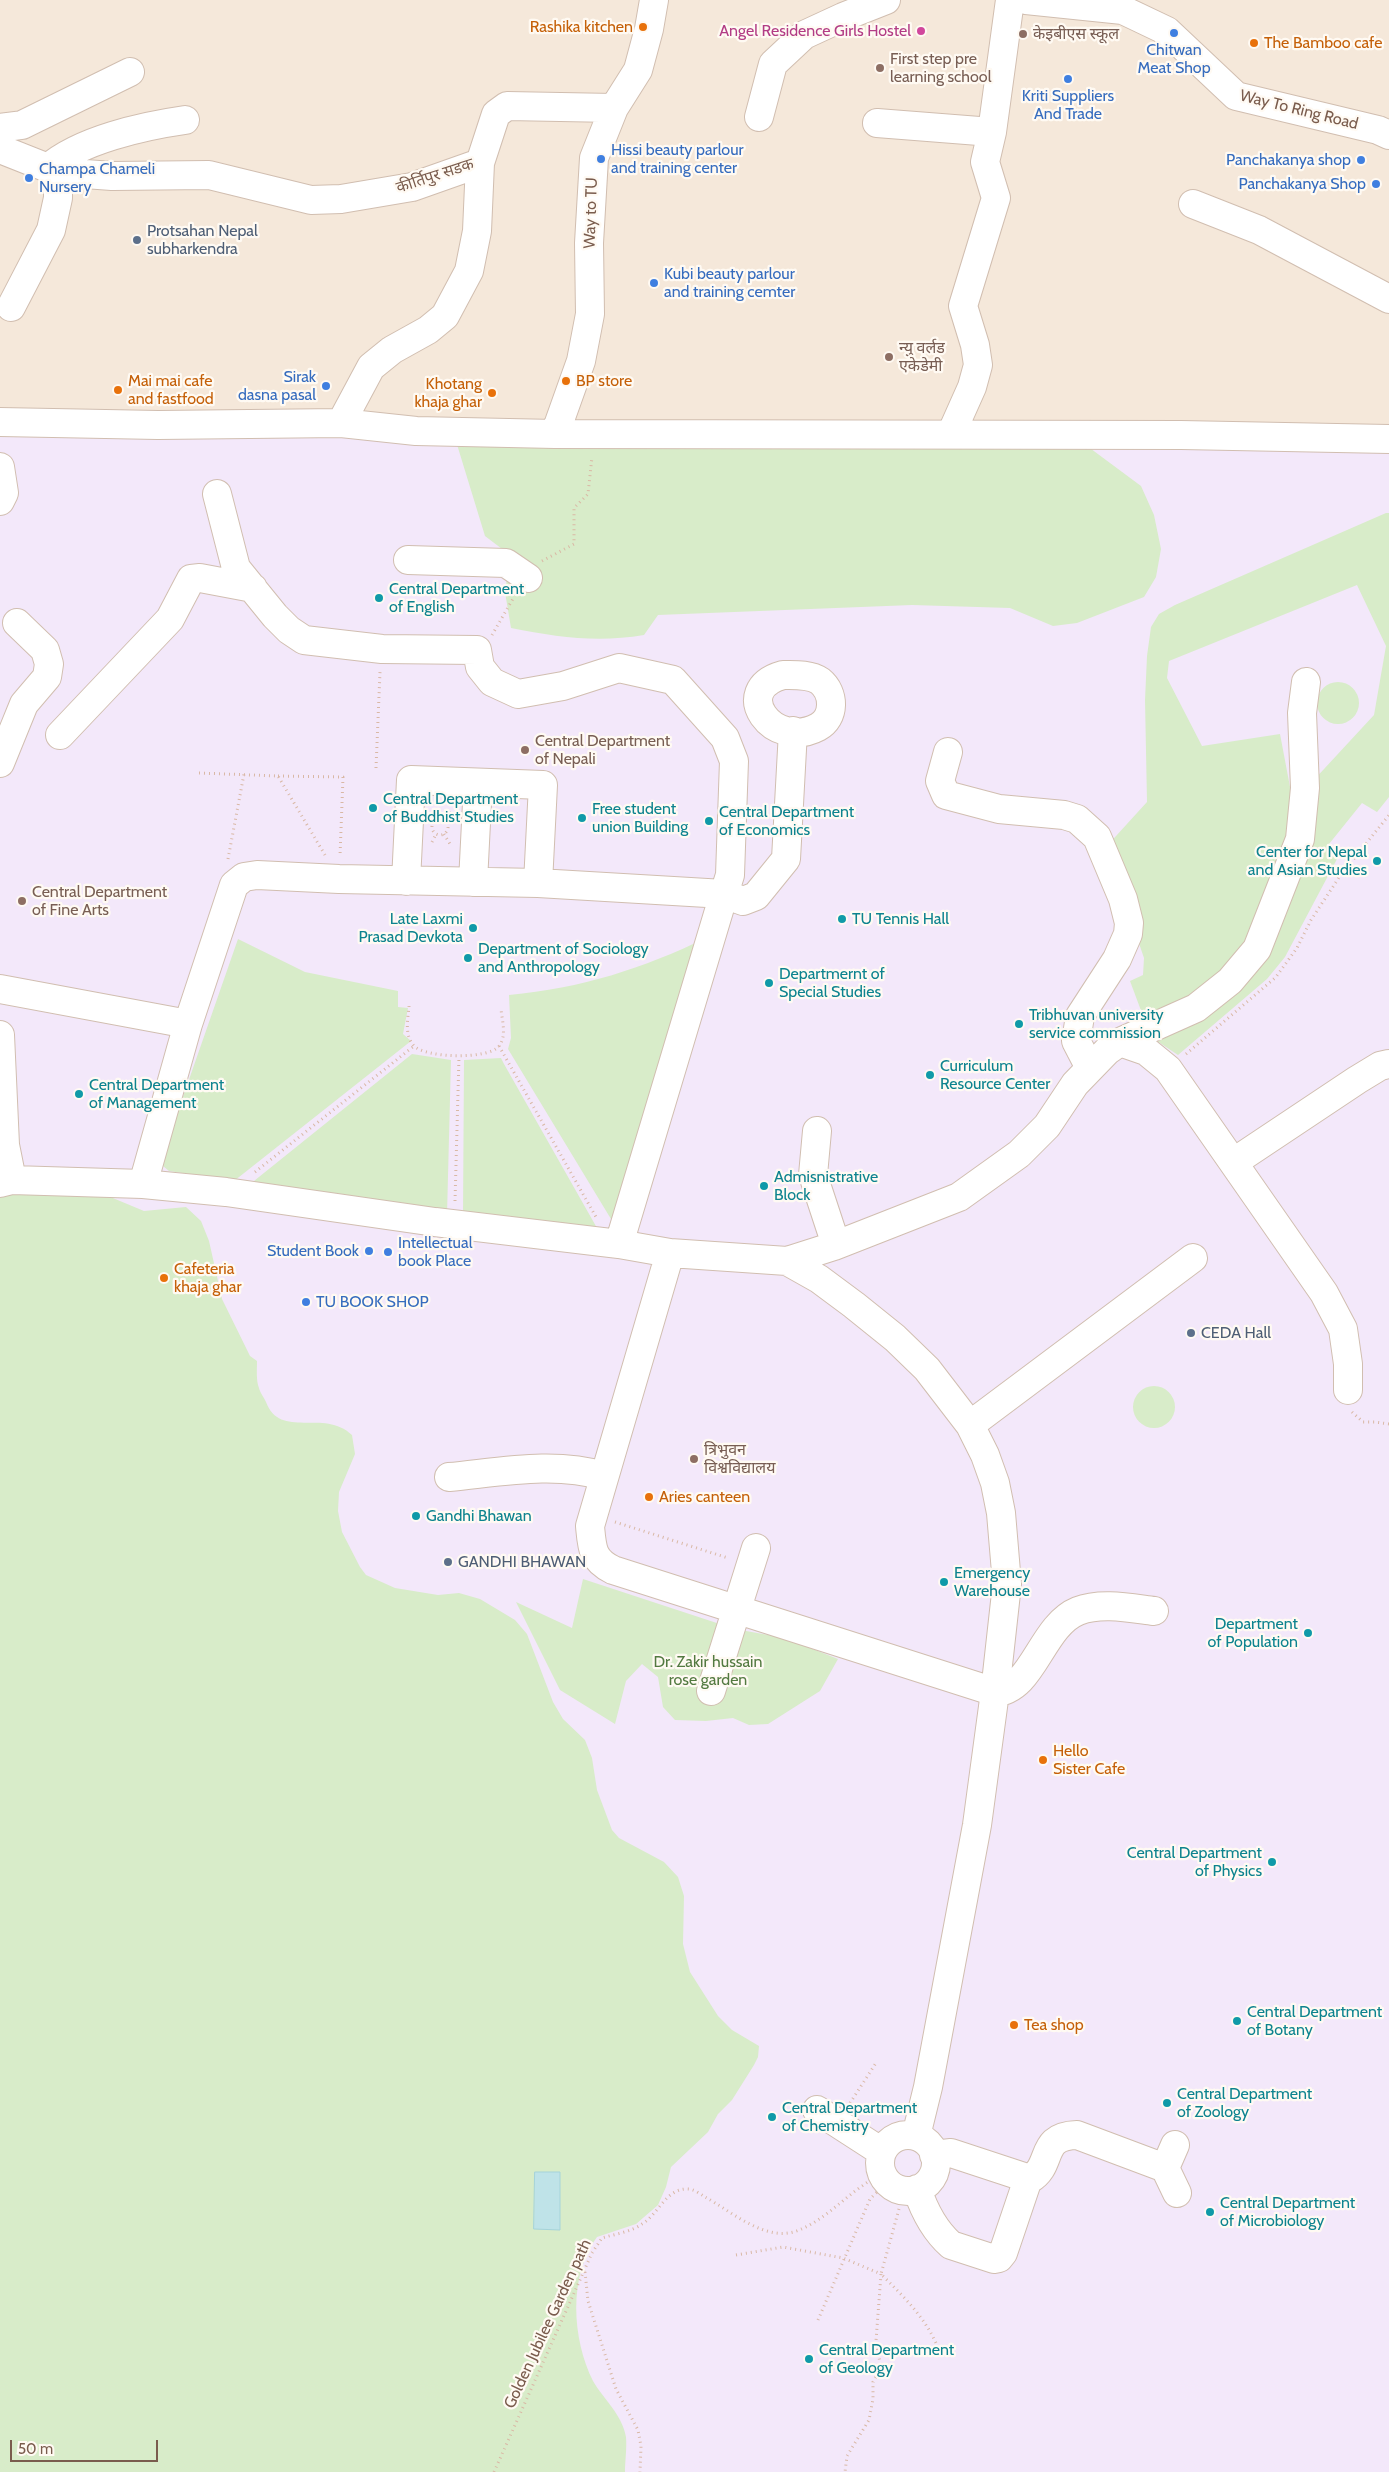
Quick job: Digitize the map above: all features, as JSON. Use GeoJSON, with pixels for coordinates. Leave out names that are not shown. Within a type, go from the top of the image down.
{"type":"FeatureCollection","features":[{"type":"Feature","properties":{"kind":"street","name":"Way to TU"},"geometry":{"type":"LineString","coordinates":[[555,434],[581,361],[590,314],[589,243],[594,158],[614,108],[638,70],[649,29],[654,0]]}},
{"type":"Feature","properties":{"kind":"street"},"geometry":{"type":"LineString","coordinates":[[759,117],[773,64],[804,35],[843,16],[886,0]]}},
{"type":"Feature","properties":{"kind":"street"},"geometry":{"type":"LineString","coordinates":[[951,434],[972,387],[978,365],[975,345],[963,306],[996,198],[985,162],[992,132],[1010,0]]}},
{"type":"Feature","properties":{"kind":"street","name":"Way To Ring Road"},"geometry":{"type":"LineString","coordinates":[[1026,0],[1087,4],[1123,10],[1167,31],[1236,96],[1385,127]]}},
{"type":"Feature","properties":{"kind":"street"},"geometry":{"type":"LineString","coordinates":[[0,128],[22,124],[130,72]]}},
{"type":"Feature","properties":{"kind":"street","name":"कीर्तिपुर सडक"},"geometry":{"type":"LineString","coordinates":[[0,149],[53,170],[112,176],[209,175],[311,200],[341,199],[412,186],[480,163],[496,114],[507,106],[614,108]]}},
{"type":"Feature","properties":{"kind":"street"},"geometry":{"type":"LineString","coordinates":[[11,306],[51,230],[58,198],[53,170],[61,156],[140,127],[184,120]]}},
{"type":"Feature","properties":{"kind":"street"},"geometry":{"type":"LineString","coordinates":[[876,122],[992,132]]}},
{"type":"Feature","properties":{"kind":"street"},"geometry":{"type":"LineString","coordinates":[[341,423],[371,368],[392,350],[428,330],[445,316],[469,271],[477,231],[480,163]]}},
{"type":"Feature","properties":{"kind":"street"},"geometry":{"type":"LineString","coordinates":[[1193,204],[1259,230],[1389,299]]}},
{"type":"Feature","properties":{"kind":"street"},"geometry":{"type":"LineString","coordinates":[[6,415],[158,425],[341,423],[416,431],[555,434],[951,434],[1389,438]]}},
{"type":"Feature","properties":{"kind":"street"},"geometry":{"type":"LineString","coordinates":[[0,467],[4,493],[0,501]]}},
{"type":"Feature","properties":{"kind":"street"},"geometry":{"type":"LineString","coordinates":[[217,494],[236,568],[289,630],[304,640],[382,649],[477,650],[480,667],[492,682],[518,694],[563,686],[619,668],[673,680],[725,738],[734,761],[730,875],[619,1244]]}},
{"type":"Feature","properties":{"kind":"street"},"geometry":{"type":"LineString","coordinates":[[408,560],[506,562],[528,578]]}},
{"type":"Feature","properties":{"kind":"street"},"geometry":{"type":"LineString","coordinates":[[60,736],[170,619],[191,580],[200,578],[253,588]]}},
{"type":"Feature","properties":{"kind":"street"},"geometry":{"type":"LineString","coordinates":[[0,763],[24,704],[47,677],[49,664],[45,650],[17,623]]}},
{"type":"Feature","properties":{"kind":"street"},"geometry":{"type":"LineString","coordinates":[[0,1035],[6,1182],[143,1184],[226,1192],[435,1222],[619,1244],[670,1253],[787,1262],[960,1197],[1019,1154],[1047,1126],[1075,1084],[1120,1042],[1196,1008],[1230,981],[1257,949],[1300,839],[1305,788],[1302,713],[1306,682]]}},
{"type":"Feature","properties":{"kind":"street"},"geometry":{"type":"LineString","coordinates":[[143,1184],[188,1024],[234,885],[244,877],[257,875],[406,881],[538,883],[724,894],[743,901],[756,896],[786,859],[793,731]]}},
{"type":"Feature","properties":{"kind":"street"},"geometry":{"type":"LineString","coordinates":[[948,752],[940,781],[946,795],[999,809],[1064,815],[1077,819],[1097,837],[1123,898],[1129,923],[1128,934],[1118,960],[1080,1016],[1076,1041],[1090,1068]]}},
{"type":"Feature","properties":{"kind":"street"},"geometry":{"type":"LineString","coordinates":[[406,881],[411,780],[543,785],[538,883]]}},
{"type":"Feature","properties":{"kind":"street"},"geometry":{"type":"LineString","coordinates":[[473,882],[478,783]]}},
{"type":"Feature","properties":{"kind":"street"},"geometry":{"type":"LineString","coordinates":[[0,989],[188,1024]]}},
{"type":"Feature","properties":{"kind":"street"},"geometry":{"type":"LineString","coordinates":[[1120,1042],[1146,1051],[1168,1069],[1324,1293],[1343,1329],[1348,1364],[1348,1390]]}},
{"type":"Feature","properties":{"kind":"street"},"geometry":{"type":"LineString","coordinates":[[1234,1162],[1357,1080],[1380,1066],[1389,1064]]}},
{"type":"Feature","properties":{"kind":"street"},"geometry":{"type":"LineString","coordinates":[[817,1131],[813,1175],[836,1245]]}},
{"type":"Feature","properties":{"kind":"street"},"geometry":{"type":"LineString","coordinates":[[670,1253],[590,1526],[592,1549],[601,1564],[613,1570],[995,1692],[1011,1688],[1024,1676],[1056,1627],[1072,1614],[1103,1607],[1154,1611]]}},
{"type":"Feature","properties":{"kind":"street"},"geometry":{"type":"LineString","coordinates":[[970,1425],[1193,1258]]}},
{"type":"Feature","properties":{"kind":"street"},"geometry":{"type":"LineString","coordinates":[[787,1262],[819,1279],[895,1338],[927,1369],[970,1425],[986,1455],[995,1483],[1004,1548],[1006,1584],[995,1692],[977,1825],[962,1914],[928,2087],[925,2146],[934,2173],[929,2181],[894,2178]]}},
{"type":"Feature","properties":{"kind":"street"},"geometry":{"type":"LineString","coordinates":[[449,1477],[551,1467],[583,1470],[604,1476]]}},
{"type":"Feature","properties":{"kind":"street"},"geometry":{"type":"LineString","coordinates":[[711,1691],[753,1556]]}},
{"type":"Feature","properties":{"kind":"street"},"geometry":{"type":"LineString","coordinates":[[828,2116],[894,2178],[924,2210],[946,2240],[951,2244],[994,2259],[999,2258],[1003,2253],[1028,2179]]}},
{"type":"Feature","properties":{"kind":"street"},"geometry":{"type":"LineString","coordinates":[[894,2178],[890,2141],[898,2137],[1028,2179],[1038,2175],[1050,2147],[1056,2139],[1066,2135],[1077,2135],[1170,2156],[1177,2193]]}},
{"type":"Feature","properties":{"kind":"path"},"geometry":{"type":"LineString","coordinates":[[477,650],[490,638],[539,562],[574,544],[574,508],[588,494],[590,465],[596,434]]}},
{"type":"Feature","properties":{"kind":"path"},"geometry":{"type":"LineString","coordinates":[[376,768],[382,649]]}},
{"type":"Feature","properties":{"kind":"path"},"geometry":{"type":"LineString","coordinates":[[199,773],[343,777],[339,879]]}},
{"type":"Feature","properties":{"kind":"path"},"geometry":{"type":"LineString","coordinates":[[234,885],[228,859],[244,773]]}},
{"type":"Feature","properties":{"kind":"path"},"geometry":{"type":"LineString","coordinates":[[278,776],[339,879]]}},
{"type":"Feature","properties":{"kind":"path"},"geometry":{"type":"LineString","coordinates":[[1168,1069],[1276,977],[1297,948],[1311,920],[1340,876],[1389,815]]}},
{"type":"Feature","properties":{"kind":"path"},"geometry":{"type":"LineString","coordinates":[[439,819],[446,822],[448,830],[444,834],[437,835],[433,831],[434,821],[439,819]]}},
{"type":"Feature","properties":{"kind":"path"},"geometry":{"type":"LineString","coordinates":[[409,1006],[407,1033],[414,1046],[424,1052],[459,1056],[490,1053],[499,1046],[503,1036],[501,1009]]}},
{"type":"Feature","properties":{"kind":"path"},"geometry":{"type":"LineString","coordinates":[[254,1173],[414,1046]]}},
{"type":"Feature","properties":{"kind":"path"},"geometry":{"type":"LineString","coordinates":[[499,1046],[597,1219]]}},
{"type":"Feature","properties":{"kind":"path"},"geometry":{"type":"LineString","coordinates":[[455,1204],[459,1056]]}},
{"type":"Feature","properties":{"kind":"path"},"geometry":{"type":"LineString","coordinates":[[1348,1390],[1351,1411],[1363,1422],[1387,1424],[1389,1428]]}},
{"type":"Feature","properties":{"kind":"path"},"geometry":{"type":"LineString","coordinates":[[593,1515],[753,1556]]}},
{"type":"Feature","properties":{"kind":"path"},"geometry":{"type":"LineString","coordinates":[[828,2116],[876,2063]]}},
{"type":"Feature","properties":{"kind":"path"},"geometry":{"type":"LineString","coordinates":[[818,2320],[843,2258],[870,2199],[894,2178]]}},
{"type":"Feature","properties":{"kind":"path"},"geometry":{"type":"LineString","coordinates":[[845,2472],[847,2456],[869,2420],[873,2398],[872,2382],[881,2368],[876,2341],[881,2274],[894,2178]]}},
{"type":"Feature","properties":{"kind":"path","name":"Golden Jubilee Garden path"},"geometry":{"type":"LineString","coordinates":[[494,2472],[592,2254],[602,2238],[636,2228],[645,2222],[674,2191],[690,2189],[760,2229],[777,2233],[796,2232],[814,2223],[864,2183],[894,2178]]}},
{"type":"Feature","properties":{"kind":"path"},"geometry":{"type":"LineString","coordinates":[[736,2254],[783,2248],[843,2258],[881,2274],[912,2305],[926,2323],[936,2343]]}},
{"type":"Feature","properties":{"kind":"path"},"geometry":{"type":"LineString","coordinates":[[585,2272],[588,2301],[616,2389],[638,2430],[641,2446],[640,2472]]}},
{"type":"Feature","properties":{"kind":"shaded area"},"geometry":{"type":"Polygon","coordinates":[[[0,0],[1389,0],[1389,454],[0,431],[0,0]]]}},
{"type":"Feature","properties":{"kind":"shaded area","name":"त्रिभुवन विश्वविद्यालय"},"geometry":{"type":"Polygon","coordinates":[[[0,428],[1389,445],[1389,2472],[0,2472],[0,428]]]}},
{"type":"Feature","properties":{"kind":"green space"},"geometry":{"type":"Polygon","coordinates":[[[455,438],[1079,440],[1141,486],[1154,515],[1161,549],[1156,577],[1144,597],[1077,623],[1053,626],[1010,608],[912,605],[658,615],[644,635],[610,639],[577,638],[545,634],[511,628],[505,592],[510,555],[485,536],[455,438]]]}},
{"type":"Feature","properties":{"kind":"green space"},"geometry":{"type":"Polygon","coordinates":[[[1389,513],[1389,797],[1377,812],[1362,803],[1329,844],[1337,859],[1285,957],[1267,979],[1178,1055],[1148,1035],[1249,967],[1312,782],[1374,715],[1386,646],[1357,585],[1169,661],[1167,678],[1202,746],[1280,734],[1294,808],[1270,904],[1217,984],[1146,1024],[1130,981],[1143,975],[1144,958],[1106,847],[1147,802],[1145,700],[1147,656],[1151,627],[1159,614],[1175,605],[1389,513]]]}},
{"type":"Feature","properties":{"kind":"green space"},"geometry":{"type":"Polygon","coordinates":[[[1342,682],[1350,685],[1356,691],[1359,703],[1356,715],[1350,721],[1334,724],[1326,721],[1320,715],[1317,699],[1320,691],[1326,685],[1342,682]]]}},
{"type":"Feature","properties":{"kind":"green space"},"geometry":{"type":"Polygon","coordinates":[[[708,937],[614,1224],[508,1049],[511,1038],[509,995],[587,982],[635,968],[708,937]]]}},
{"type":"Feature","properties":{"kind":"green space"},"geometry":{"type":"Polygon","coordinates":[[[238,939],[305,972],[398,991],[398,1007],[408,1008],[403,1034],[411,1041],[234,1181],[169,1171],[163,1166],[162,1157],[238,939]]]}},
{"type":"Feature","properties":{"kind":"green space"},"geometry":{"type":"Polygon","coordinates":[[[412,1054],[451,1060],[447,1215],[249,1185],[412,1054]]]}},
{"type":"Feature","properties":{"kind":"green space"},"geometry":{"type":"Polygon","coordinates":[[[501,1058],[597,1228],[463,1214],[464,1060],[501,1058]]]}},
{"type":"Feature","properties":{"kind":"green space"},"geometry":{"type":"Polygon","coordinates":[[[17,1193],[108,1196],[144,1211],[186,1207],[201,1221],[209,1241],[222,1299],[250,1356],[257,1361],[258,1385],[273,1413],[281,1419],[292,1422],[329,1424],[341,1427],[352,1435],[355,1454],[339,1492],[338,1511],[342,1532],[360,1567],[366,1575],[395,1588],[438,1595],[459,1593],[480,1599],[515,1620],[527,1634],[553,1702],[563,1719],[585,1740],[592,1758],[597,1790],[612,1830],[619,1838],[664,1862],[678,1877],[684,1896],[683,1944],[690,1972],[718,2016],[732,2030],[759,2046],[758,2057],[754,2065],[732,2100],[718,2114],[708,2132],[671,2167],[666,2187],[658,2205],[636,2224],[597,2237],[581,2270],[576,2308],[581,2346],[593,2381],[617,2414],[624,2429],[626,2437],[625,2472],[0,2472],[0,1196],[17,1193]]]}},
{"type":"Feature","properties":{"kind":"green space"},"geometry":{"type":"Polygon","coordinates":[[[1150,1386],[1158,1386],[1169,1392],[1175,1407],[1169,1422],[1158,1428],[1150,1428],[1139,1422],[1133,1411],[1133,1403],[1139,1392],[1150,1386]]]}},
{"type":"Feature","properties":{"kind":"green space","name":"Dr. Zakir hussain rose garden"},"geometry":{"type":"Polygon","coordinates":[[[583,1579],[735,1629],[785,1638],[838,1659],[820,1691],[768,1724],[749,1725],[733,1718],[706,1721],[675,1720],[663,1707],[658,1677],[642,1664],[626,1681],[615,1724],[560,1690],[516,1602],[572,1628],[583,1579]]]}},
{"type":"Feature","properties":{"kind":"water"},"geometry":{"type":"Polygon","coordinates":[[[535,2172],[560,2172],[560,2230],[534,2229],[535,2172]]]}},
{"type":"Feature","properties":{"kind":"place","name":"Rashika kitchen"},"geometry":{"type":"Point","coordinates":[643,27]}},
{"type":"Feature","properties":{"kind":"place","name":"Angel Residence Girls Hostel"},"geometry":{"type":"Point","coordinates":[921,31]}},
{"type":"Feature","properties":{"kind":"place","name":"Chitwan Meat Shop"},"geometry":{"type":"Point","coordinates":[1174,33]}},
{"type":"Feature","properties":{"kind":"place","name":"केइबीएस स्कूल"},"geometry":{"type":"Point","coordinates":[1023,34]}},
{"type":"Feature","properties":{"kind":"place","name":"The Bamboo cafe"},"geometry":{"type":"Point","coordinates":[1254,43]}},
{"type":"Feature","properties":{"kind":"place","name":"First step pre learning school"},"geometry":{"type":"Point","coordinates":[880,68]}},
{"type":"Feature","properties":{"kind":"place","name":"Kriti Suppliers And Trade"},"geometry":{"type":"Point","coordinates":[1068,79]}},
{"type":"Feature","properties":{"kind":"place","name":"Hissi beauty parlour and training center"},"geometry":{"type":"Point","coordinates":[601,159]}},
{"type":"Feature","properties":{"kind":"place","name":"Panchakanya shop"},"geometry":{"type":"Point","coordinates":[1361,160]}},
{"type":"Feature","properties":{"kind":"place","name":"Champa Chameli Nursery"},"geometry":{"type":"Point","coordinates":[29,178]}},
{"type":"Feature","properties":{"kind":"place","name":"Panchakanya Shop"},"geometry":{"type":"Point","coordinates":[1376,184]}},
{"type":"Feature","properties":{"kind":"place","name":"Protsahan Nepal subharkendra"},"geometry":{"type":"Point","coordinates":[137,240]}},
{"type":"Feature","properties":{"kind":"place","name":"Kubi beauty parlour and training cemter"},"geometry":{"type":"Point","coordinates":[654,283]}},
{"type":"Feature","properties":{"kind":"place","name":"न्यु वर्लड एकेडेमी"},"geometry":{"type":"Point","coordinates":[889,357]}},
{"type":"Feature","properties":{"kind":"place","name":"BP store"},"geometry":{"type":"Point","coordinates":[566,381]}},
{"type":"Feature","properties":{"kind":"place","name":"Sirak dasna pasal"},"geometry":{"type":"Point","coordinates":[326,386]}},
{"type":"Feature","properties":{"kind":"place","name":"Mai mai cafe and fastfood"},"geometry":{"type":"Point","coordinates":[118,390]}},
{"type":"Feature","properties":{"kind":"place","name":"Khotang khaja ghar"},"geometry":{"type":"Point","coordinates":[492,393]}},
{"type":"Feature","properties":{"kind":"place","name":"Central Department of English"},"geometry":{"type":"Point","coordinates":[379,598]}},
{"type":"Feature","properties":{"kind":"place","name":"Central Department of Nepali"},"geometry":{"type":"Point","coordinates":[525,750]}},
{"type":"Feature","properties":{"kind":"place","name":"Central Department of Buddhist Studies"},"geometry":{"type":"Point","coordinates":[373,808]}},
{"type":"Feature","properties":{"kind":"place","name":"Free student union Building"},"geometry":{"type":"Point","coordinates":[582,818]}},
{"type":"Feature","properties":{"kind":"place","name":"Central Department of Economics"},"geometry":{"type":"Point","coordinates":[709,821]}},
{"type":"Feature","properties":{"kind":"place","name":"Center for Nepal and Asian Studies"},"geometry":{"type":"Point","coordinates":[1377,861]}},
{"type":"Feature","properties":{"kind":"place","name":"Central Department of Fine Arts"},"geometry":{"type":"Point","coordinates":[22,901]}},
{"type":"Feature","properties":{"kind":"place","name":"TU Tennis Hall"},"geometry":{"type":"Point","coordinates":[842,919]}},
{"type":"Feature","properties":{"kind":"place","name":"Late Laxmi Prasad Devkota"},"geometry":{"type":"Point","coordinates":[473,928]}},
{"type":"Feature","properties":{"kind":"place","name":"Department of Sociology and Anthropology"},"geometry":{"type":"Point","coordinates":[468,958]}},
{"type":"Feature","properties":{"kind":"place","name":"Departmernt of Special Studies"},"geometry":{"type":"Point","coordinates":[769,983]}},
{"type":"Feature","properties":{"kind":"place","name":"Tribhuvan university service commission"},"geometry":{"type":"Point","coordinates":[1019,1024]}},
{"type":"Feature","properties":{"kind":"place","name":"Curriculum Resource Center"},"geometry":{"type":"Point","coordinates":[930,1075]}},
{"type":"Feature","properties":{"kind":"place","name":"Central Department of Management"},"geometry":{"type":"Point","coordinates":[79,1094]}},
{"type":"Feature","properties":{"kind":"place","name":"Admisnistrative Block"},"geometry":{"type":"Point","coordinates":[764,1186]}},
{"type":"Feature","properties":{"kind":"place","name":"Student Book"},"geometry":{"type":"Point","coordinates":[369,1251]}},
{"type":"Feature","properties":{"kind":"place","name":"Intellectual book Place"},"geometry":{"type":"Point","coordinates":[388,1252]}},
{"type":"Feature","properties":{"kind":"place","name":"Cafeteria khaja ghar"},"geometry":{"type":"Point","coordinates":[164,1278]}},
{"type":"Feature","properties":{"kind":"place","name":"TU BOOK SHOP"},"geometry":{"type":"Point","coordinates":[306,1302]}},
{"type":"Feature","properties":{"kind":"place","name":"CEDA Hall"},"geometry":{"type":"Point","coordinates":[1191,1333]}},
{"type":"Feature","properties":{"kind":"place","name":"त्रिभुवन विश्वविद्यालय"},"geometry":{"type":"Point","coordinates":[694,1459]}},
{"type":"Feature","properties":{"kind":"place","name":"Aries canteen"},"geometry":{"type":"Point","coordinates":[649,1497]}},
{"type":"Feature","properties":{"kind":"place","name":"Gandhi Bhawan"},"geometry":{"type":"Point","coordinates":[416,1516]}},
{"type":"Feature","properties":{"kind":"place","name":"GANDHI BHAWAN"},"geometry":{"type":"Point","coordinates":[448,1562]}},
{"type":"Feature","properties":{"kind":"place","name":"Emergency Warehouse"},"geometry":{"type":"Point","coordinates":[944,1582]}},
{"type":"Feature","properties":{"kind":"place","name":"Department of Population"},"geometry":{"type":"Point","coordinates":[1308,1633]}},
{"type":"Feature","properties":{"kind":"place","name":"Hello Sister Cafe"},"geometry":{"type":"Point","coordinates":[1043,1760]}},
{"type":"Feature","properties":{"kind":"place","name":"Central Department of Physics"},"geometry":{"type":"Point","coordinates":[1272,1862]}},
{"type":"Feature","properties":{"kind":"place","name":"Central Department of Botany"},"geometry":{"type":"Point","coordinates":[1237,2021]}},
{"type":"Feature","properties":{"kind":"place","name":"Tea shop"},"geometry":{"type":"Point","coordinates":[1014,2025]}},
{"type":"Feature","properties":{"kind":"place","name":"Central Department of Zoology"},"geometry":{"type":"Point","coordinates":[1167,2103]}},
{"type":"Feature","properties":{"kind":"place","name":"Central Department of Chemistry"},"geometry":{"type":"Point","coordinates":[772,2117]}},
{"type":"Feature","properties":{"kind":"place","name":"Central Department of Microbiology"},"geometry":{"type":"Point","coordinates":[1210,2212]}},
{"type":"Feature","properties":{"kind":"place","name":"Central Department of Geology"},"geometry":{"type":"Point","coordinates":[809,2359]}}]}
